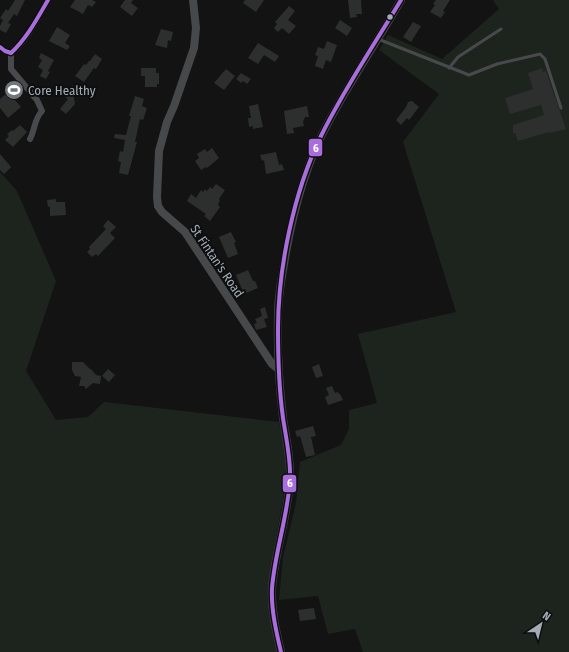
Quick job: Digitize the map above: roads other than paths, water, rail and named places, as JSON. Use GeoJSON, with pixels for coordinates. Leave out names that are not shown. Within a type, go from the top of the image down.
{"type":"FeatureCollection","features":[{"type":"Feature","properties":{"kind":"main road","name":"St Fintan's Road"},"geometry":{"type":"LineString","coordinates":[[193,0],[196,28],[194,48],[167,122],[159,151],[158,206],[162,212],[185,232],[272,364],[278,369]]}},
{"type":"Feature","properties":{"kind":"main road"},"geometry":{"type":"LineString","coordinates":[[281,652],[272,609],[272,588],[288,496],[290,463],[284,427],[278,369],[278,314],[281,284],[292,221],[307,170],[328,122],[401,0]]}},
{"type":"Feature","properties":{"kind":"street"},"geometry":{"type":"LineString","coordinates":[[30,139],[33,134],[38,115],[42,111],[37,100],[11,69],[11,53],[19,46],[29,32],[48,0]]}},
{"type":"Feature","properties":{"kind":"street"},"geometry":{"type":"LineString","coordinates":[[0,47],[11,53]]}},
{"type":"Feature","properties":{"kind":"lane"},"geometry":{"type":"LineString","coordinates":[[448,68],[458,57],[501,29]]}},
{"type":"Feature","properties":{"kind":"lane"},"geometry":{"type":"LineString","coordinates":[[378,39],[448,68],[469,75],[497,64],[540,54],[545,59],[561,108]]}},
{"type":"Feature","properties":{"kind":"place","name":"Core Healthy"},"geometry":{"type":"Point","coordinates":[14,90]}}]}
